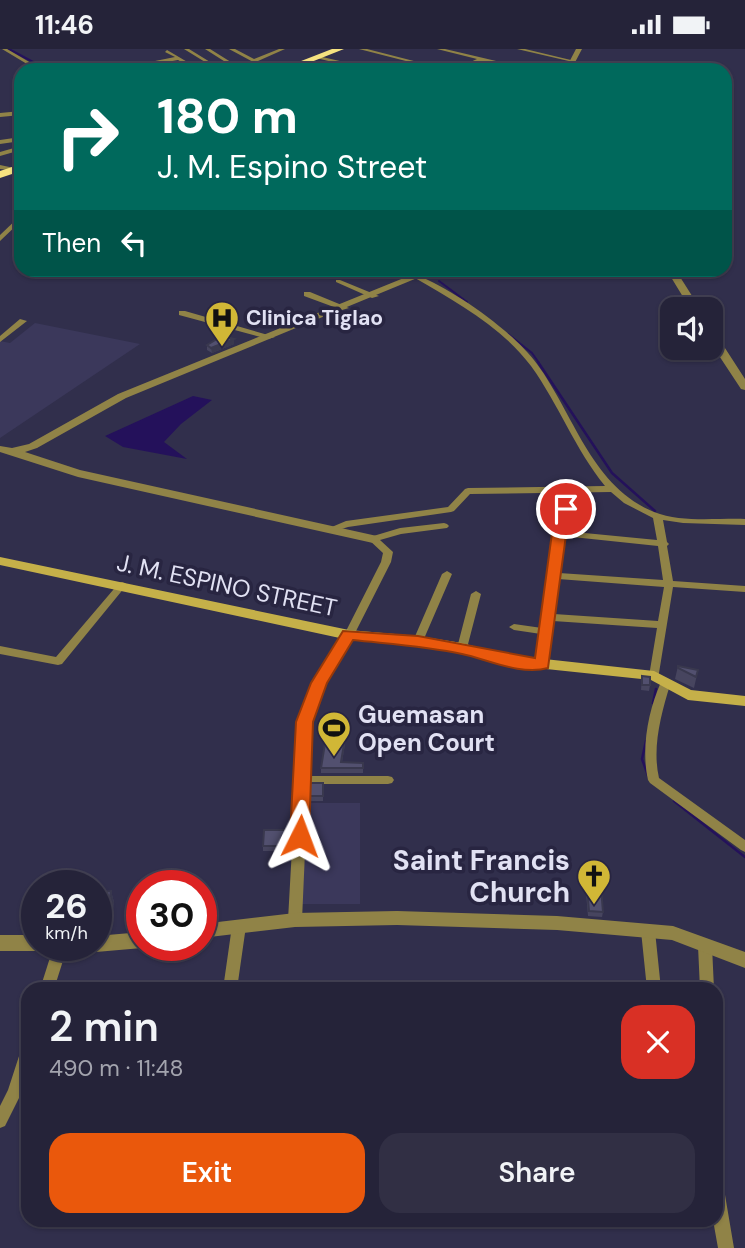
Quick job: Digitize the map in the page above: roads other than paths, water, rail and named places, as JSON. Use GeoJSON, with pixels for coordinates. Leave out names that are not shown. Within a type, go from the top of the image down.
{"type":"FeatureCollection","features":[{"type":"Feature","properties":{"kind":"highway"},"geometry":{"type":"LineString","coordinates":[[302,63],[340,49]]}},
{"type":"Feature","properties":{"kind":"main road","name":"J. M. ESPINO STREET"},"geometry":{"type":"LineString","coordinates":[[0,561],[349,635],[418,641],[462,648],[507,660],[585,667],[659,681],[688,695],[745,701]]}},
{"type":"Feature","properties":{"kind":"street"},"geometry":{"type":"LineString","coordinates":[[4,49],[29,63]]}},
{"type":"Feature","properties":{"kind":"street"},"geometry":{"type":"LineString","coordinates":[[173,49],[167,50],[188,63]]}},
{"type":"Feature","properties":{"kind":"street"},"geometry":{"type":"LineString","coordinates":[[186,49],[209,63]]}},
{"type":"Feature","properties":{"kind":"street"},"geometry":{"type":"LineString","coordinates":[[207,49],[230,63]]}},
{"type":"Feature","properties":{"kind":"street"},"geometry":{"type":"LineString","coordinates":[[231,49],[257,63]]}},
{"type":"Feature","properties":{"kind":"street"},"geometry":{"type":"LineString","coordinates":[[257,49],[268,55]]}},
{"type":"Feature","properties":{"kind":"street"},"geometry":{"type":"LineString","coordinates":[[253,61],[283,49]]}},
{"type":"Feature","properties":{"kind":"street"},"geometry":{"type":"LineString","coordinates":[[361,49],[420,63]]}},
{"type":"Feature","properties":{"kind":"street"},"geometry":{"type":"LineString","coordinates":[[439,49],[499,63]]}},
{"type":"Feature","properties":{"kind":"street"},"geometry":{"type":"LineString","coordinates":[[444,56],[463,49]]}},
{"type":"Feature","properties":{"kind":"street"},"geometry":{"type":"LineString","coordinates":[[519,49],[573,61],[579,49]]}},
{"type":"Feature","properties":{"kind":"street"},"geometry":{"type":"LineString","coordinates":[[550,56],[562,50]]}},
{"type":"Feature","properties":{"kind":"street"},"geometry":{"type":"LineString","coordinates":[[158,63],[180,58]]}},
{"type":"Feature","properties":{"kind":"street"},"geometry":{"type":"LineString","coordinates":[[315,58],[321,63]]}},
{"type":"Feature","properties":{"kind":"street"},"geometry":{"type":"LineString","coordinates":[[315,58],[341,63]]}},
{"type":"Feature","properties":{"kind":"street"},"geometry":{"type":"LineString","coordinates":[[472,63],[481,59]]}},
{"type":"Feature","properties":{"kind":"street"},"geometry":{"type":"LineString","coordinates":[[426,63],[433,60]]}},
{"type":"Feature","properties":{"kind":"street"},"geometry":{"type":"LineString","coordinates":[[0,239],[14,224]]}},
{"type":"Feature","properties":{"kind":"street"},"geometry":{"type":"LineString","coordinates":[[15,451],[33,446],[122,396],[375,296],[414,277]]}},
{"type":"Feature","properties":{"kind":"street"},"geometry":{"type":"LineString","coordinates":[[430,277],[528,357],[595,471],[611,489],[629,503],[658,517],[745,522]]}},
{"type":"Feature","properties":{"kind":"street"},"geometry":{"type":"LineString","coordinates":[[675,277],[688,297]]}},
{"type":"Feature","properties":{"kind":"street"},"geometry":{"type":"LineString","coordinates":[[338,281],[375,296]]}},
{"type":"Feature","properties":{"kind":"street"},"geometry":{"type":"LineString","coordinates":[[307,294],[345,307]]}},
{"type":"Feature","properties":{"kind":"street"},"geometry":{"type":"LineString","coordinates":[[182,313],[271,337]]}},
{"type":"Feature","properties":{"kind":"street"},"geometry":{"type":"LineString","coordinates":[[0,340],[23,321]]}},
{"type":"Feature","properties":{"kind":"street"},"geometry":{"type":"LineString","coordinates":[[723,353],[745,387]]}},
{"type":"Feature","properties":{"kind":"street"},"geometry":{"type":"LineString","coordinates":[[0,449],[15,451],[30,459],[78,473],[373,539],[388,552],[386,562],[349,635],[319,683],[305,722],[295,920]]}},
{"type":"Feature","properties":{"kind":"street"},"geometry":{"type":"LineString","coordinates":[[332,529],[346,524],[451,509],[468,491],[611,489]]}},
{"type":"Feature","properties":{"kind":"street"},"geometry":{"type":"LineString","coordinates":[[542,664],[564,509],[587,510]]}},
{"type":"Feature","properties":{"kind":"street"},"geometry":{"type":"LineString","coordinates":[[658,517],[669,584],[662,625],[659,702],[650,760],[654,781],[745,848]]}},
{"type":"Feature","properties":{"kind":"street"},"geometry":{"type":"LineString","coordinates":[[373,539],[400,531],[444,526]]}},
{"type":"Feature","properties":{"kind":"street"},"geometry":{"type":"LineString","coordinates":[[559,533],[664,544]]}},
{"type":"Feature","properties":{"kind":"street"},"geometry":{"type":"LineString","coordinates":[[418,641],[447,574]]}},
{"type":"Feature","properties":{"kind":"street"},"geometry":{"type":"LineString","coordinates":[[553,576],[745,589]]}},
{"type":"Feature","properties":{"kind":"street"},"geometry":{"type":"LineString","coordinates":[[0,650],[58,661],[122,585]]}},
{"type":"Feature","properties":{"kind":"street"},"geometry":{"type":"LineString","coordinates":[[462,648],[476,594]]}},
{"type":"Feature","properties":{"kind":"street"},"geometry":{"type":"LineString","coordinates":[[549,617],[662,625]]}},
{"type":"Feature","properties":{"kind":"street"},"geometry":{"type":"LineString","coordinates":[[514,627],[547,632]]}},
{"type":"Feature","properties":{"kind":"street"},"geometry":{"type":"LineString","coordinates":[[302,780],[388,780]]}},
{"type":"Feature","properties":{"kind":"street"},"geometry":{"type":"LineString","coordinates":[[217,929],[295,920],[397,918],[543,922],[673,933],[745,960]]}},
{"type":"Feature","properties":{"kind":"street"},"geometry":{"type":"LineString","coordinates":[[231,982],[239,926]]}},
{"type":"Feature","properties":{"kind":"street"},"geometry":{"type":"LineString","coordinates":[[648,931],[653,982]]}},
{"type":"Feature","properties":{"kind":"street"},"geometry":{"type":"LineString","coordinates":[[0,943],[21,943]]}},
{"type":"Feature","properties":{"kind":"street"},"geometry":{"type":"LineString","coordinates":[[705,946],[707,982]]}},
{"type":"Feature","properties":{"kind":"street"},"geometry":{"type":"LineString","coordinates":[[49,982],[56,961]]}},
{"type":"Feature","properties":{"kind":"street"},"geometry":{"type":"LineString","coordinates":[[0,1121],[15,1093],[21,1073]]}},
{"type":"Feature","properties":{"kind":"street"},"geometry":{"type":"LineString","coordinates":[[722,1227],[726,1248]]}},
{"type":"Feature","properties":{"kind":"waterway"},"geometry":{"type":"LineString","coordinates":[[9,49],[35,63]]}},
{"type":"Feature","properties":{"kind":"waterway"},"geometry":{"type":"LineString","coordinates":[[439,281],[467,302]]}},
{"type":"Feature","properties":{"kind":"waterway"},"geometry":{"type":"LineString","coordinates":[[508,334],[532,353],[539,363]]}},
{"type":"Feature","properties":{"kind":"waterway"},"geometry":{"type":"LineString","coordinates":[[538,362],[612,473],[655,511]]}},
{"type":"Feature","properties":{"kind":"waterway"},"geometry":{"type":"LineString","coordinates":[[653,703],[656,689]]}},
{"type":"Feature","properties":{"kind":"waterway"},"geometry":{"type":"LineString","coordinates":[[646,741],[642,759],[649,778]]}},
{"type":"Feature","properties":{"kind":"waterway"},"geometry":{"type":"LineString","coordinates":[[674,801],[745,857]]}},
{"type":"Feature","properties":{"kind":"place","name":"Clinica Tiglao"},"geometry":{"type":"Point","coordinates":[222,348]}},
{"type":"Feature","properties":{"kind":"place","name":"Guemasan Open Court"},"geometry":{"type":"Point","coordinates":[334,758]}},
{"type":"Feature","properties":{"kind":"place","name":"Saint Francis Church"},"geometry":{"type":"Point","coordinates":[594,906]}}]}
